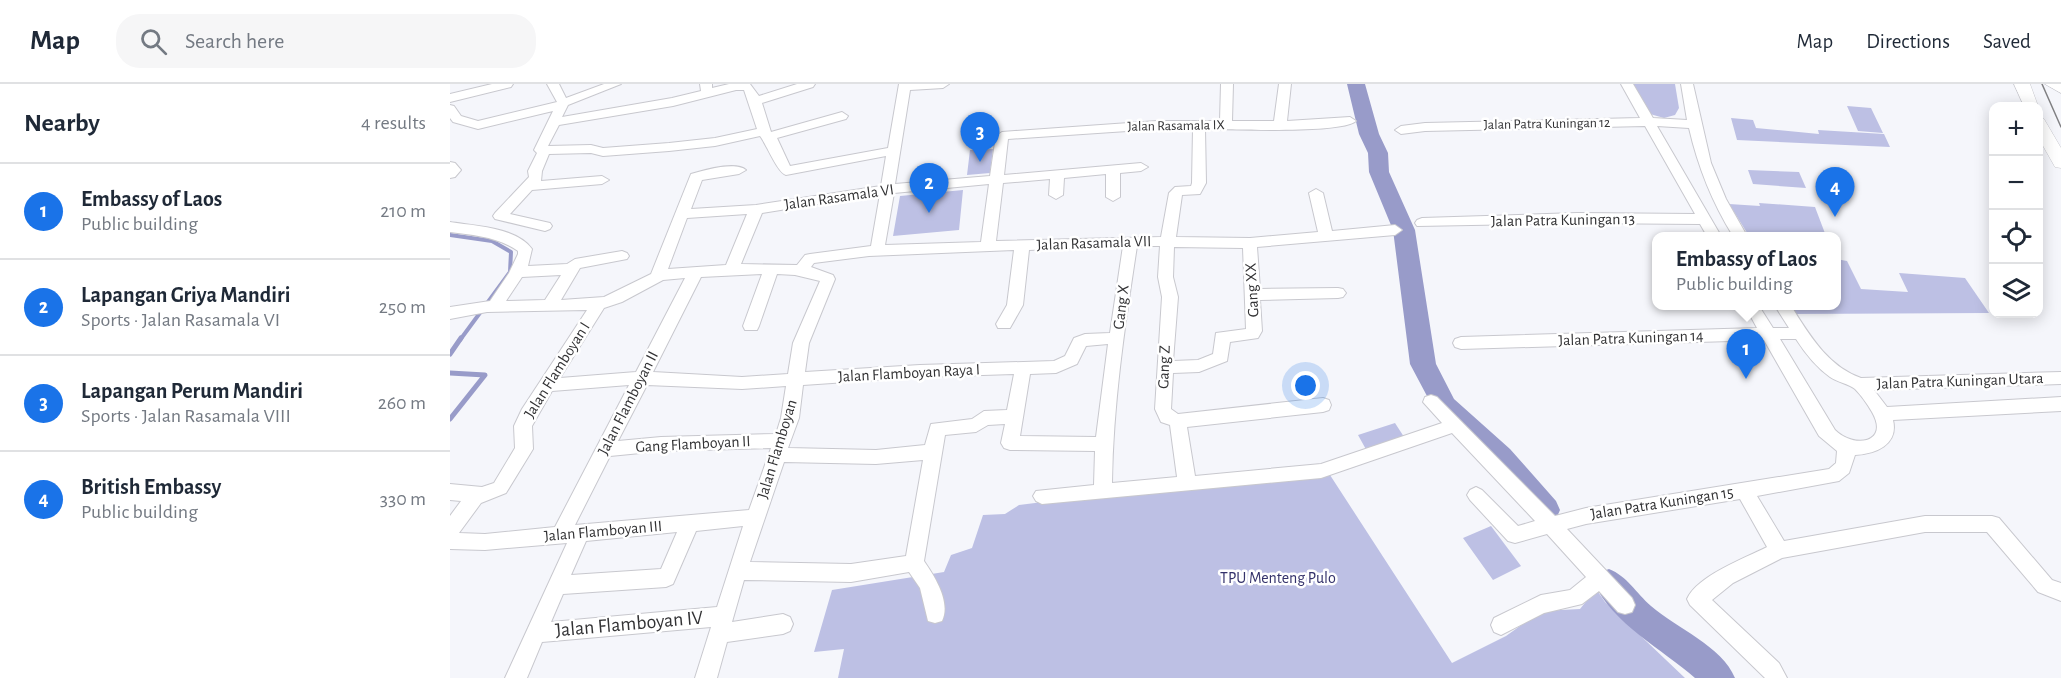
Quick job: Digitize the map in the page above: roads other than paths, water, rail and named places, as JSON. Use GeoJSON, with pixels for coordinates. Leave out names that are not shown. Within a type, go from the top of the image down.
{"type":"FeatureCollection","features":[{"type":"Feature","properties":{"kind":"main road"},"geometry":{"type":"LineString","coordinates":[[2023,84],[2030,102]]}},
{"type":"Feature","properties":{"kind":"main road"},"geometry":{"type":"LineString","coordinates":[[2054,84],[2061,88]]}},
{"type":"Feature","properties":{"kind":"main road"},"geometry":{"type":"LineString","coordinates":[[2043,131],[2061,163]]}},
{"type":"Feature","properties":{"kind":"street"},"geometry":{"type":"LineString","coordinates":[[450,98],[507,84]]}},
{"type":"Feature","properties":{"kind":"street"},"geometry":{"type":"LineString","coordinates":[[553,84],[562,104],[539,148],[544,151],[591,149],[603,152],[715,142],[766,134],[842,116]]}},
{"type":"Feature","properties":{"kind":"street"},"geometry":{"type":"LineString","coordinates":[[450,109],[457,119],[478,125],[562,104],[615,84]]}},
{"type":"Feature","properties":{"kind":"street"},"geometry":{"type":"LineString","coordinates":[[755,101],[809,84]]}},
{"type":"Feature","properties":{"kind":"street"},"geometry":{"type":"LineString","coordinates":[[877,251],[905,85],[943,84]]}},
{"type":"Feature","properties":{"kind":"street"},"geometry":{"type":"LineString","coordinates":[[1226,124],[1227,84]]}},
{"type":"Feature","properties":{"kind":"street"},"geometry":{"type":"LineString","coordinates":[[1280,125],[1285,84]]}},
{"type":"Feature","properties":{"kind":"street"},"geometry":{"type":"LineString","coordinates":[[1627,84],[1711,232]]}},
{"type":"Feature","properties":{"kind":"street"},"geometry":{"type":"LineString","coordinates":[[1687,84],[1702,158],[1709,177],[1737,232]]}},
{"type":"Feature","properties":{"kind":"street"},"geometry":{"type":"LineString","coordinates":[[554,122],[673,102],[706,88],[743,86],[748,87],[766,134],[772,141],[783,168],[788,172],[894,151]]}},
{"type":"Feature","properties":{"kind":"street","name":"Jalan Rasamala IX"},"geometry":{"type":"LineString","coordinates":[[997,180],[1002,136],[1157,125],[1314,125],[1350,121]]}},
{"type":"Feature","properties":{"kind":"street","name":"Jalan Patra Kuningan 12"},"geometry":{"type":"LineString","coordinates":[[1401,130],[1649,122],[1694,124]]}},
{"type":"Feature","properties":{"kind":"street"},"geometry":{"type":"LineString","coordinates":[[1168,242],[1176,193],[1180,190],[1197,189],[1199,124]]}},
{"type":"Feature","properties":{"kind":"street"},"geometry":{"type":"LineString","coordinates":[[522,246],[545,226],[500,216],[536,178],[535,171],[544,151]]}},
{"type":"Feature","properties":{"kind":"street"},"geometry":{"type":"LineString","coordinates":[[450,166],[454,170],[450,174]]}},
{"type":"Feature","properties":{"kind":"street","name":"Jalan Rasamala VI"},"geometry":{"type":"LineString","coordinates":[[681,214],[756,209],[889,189],[1141,167]]}},
{"type":"Feature","properties":{"kind":"street"},"geometry":{"type":"LineString","coordinates":[[658,276],[698,176],[739,170]]}},
{"type":"Feature","properties":{"kind":"street"},"geometry":{"type":"LineString","coordinates":[[1113,170],[1113,196]]}},
{"type":"Feature","properties":{"kind":"street"},"geometry":{"type":"LineString","coordinates":[[1056,195],[1057,176]]}},
{"type":"Feature","properties":{"kind":"street"},"geometry":{"type":"LineString","coordinates":[[528,186],[602,180]]}},
{"type":"Feature","properties":{"kind":"street"},"geometry":{"type":"LineString","coordinates":[[988,246],[997,180]]}},
{"type":"Feature","properties":{"kind":"street"},"geometry":{"type":"LineString","coordinates":[[1316,193],[1326,237]]}},
{"type":"Feature","properties":{"kind":"street"},"geometry":{"type":"LineString","coordinates":[[732,269],[756,209]]}},
{"type":"Feature","properties":{"kind":"street","name":"Jalan Patra Kuningan 13"},"geometry":{"type":"LineString","coordinates":[[1422,223],[1577,218],[1704,219]]}},
{"type":"Feature","properties":{"kind":"street"},"geometry":{"type":"LineString","coordinates":[[450,227],[497,235],[522,246],[526,255],[491,307]]}},
{"type":"Feature","properties":{"kind":"street"},"geometry":{"type":"LineString","coordinates":[[450,239],[467,229]]}},
{"type":"Feature","properties":{"kind":"street","name":"Jalan Rasamala VII"},"geometry":{"type":"LineString","coordinates":[[801,271],[810,259],[822,255],[877,251],[1131,241],[1250,243],[1395,230]]}},
{"type":"Feature","properties":{"kind":"street","name":"Gang X"},"geometry":{"type":"LineString","coordinates":[[1023,368],[1056,367],[1073,358],[1080,342],[1118,338],[1119,315],[1131,241]]}},
{"type":"Feature","properties":{"kind":"street","name":"Gang Z"},"geometry":{"type":"LineString","coordinates":[[1168,242],[1166,292],[1170,297],[1164,367],[1164,413],[1178,421],[1187,484]]}},
{"type":"Feature","properties":{"kind":"street","name":"Gang XX"},"geometry":{"type":"LineString","coordinates":[[1164,367],[1205,365],[1221,357],[1222,336],[1252,334],[1254,331],[1250,243]]}},
{"type":"Feature","properties":{"kind":"street"},"geometry":{"type":"LineString","coordinates":[[1004,324],[1015,305],[1022,245]]}},
{"type":"Feature","properties":{"kind":"street"},"geometry":{"type":"LineString","coordinates":[[550,304],[572,269],[579,263],[622,256]]}},
{"type":"Feature","properties":{"kind":"street"},"geometry":{"type":"LineString","coordinates":[[516,272],[572,269]]}},
{"type":"Feature","properties":{"kind":"street","name":"Jalan Flamboyan"},"geometry":{"type":"LineString","coordinates":[[706,678],[737,571],[790,418],[801,343],[828,279],[801,271],[732,269]]}},
{"type":"Feature","properties":{"kind":"street","name":"Jalan Flamboyan I"},"geometry":{"type":"LineString","coordinates":[[450,313],[491,307],[599,303],[624,296],[658,276],[732,269]]}},
{"type":"Feature","properties":{"kind":"street"},"geometry":{"type":"LineString","coordinates":[[751,326],[771,269]]}},
{"type":"Feature","properties":{"kind":"street"},"geometry":{"type":"LineString","coordinates":[[541,270],[536,280],[547,280],[547,284],[562,284]]}},
{"type":"Feature","properties":{"kind":"street","name":"Jalan Flamboyan II"},"geometry":{"type":"LineString","coordinates":[[516,678],[557,585],[570,534],[604,450],[696,272]]}},
{"type":"Feature","properties":{"kind":"street"},"geometry":{"type":"LineString","coordinates":[[1252,295],[1338,293]]}},
{"type":"Feature","properties":{"kind":"street","name":"Jalan Flamboyan I"},"geometry":{"type":"LineString","coordinates":[[450,492],[476,495],[488,494],[500,488],[522,455],[523,426],[599,303]]}},
{"type":"Feature","properties":{"kind":"street"},"geometry":{"type":"LineString","coordinates":[[1754,310],[1825,431],[1833,440],[1846,447]]}},
{"type":"Feature","properties":{"kind":"street"},"geometry":{"type":"LineString","coordinates":[[1786,310],[1825,366],[1843,378],[1860,384]]}},
{"type":"Feature","properties":{"kind":"street","name":"Jalan Patra Kuningan 14"},"geometry":{"type":"LineString","coordinates":[[1461,343],[1767,332],[1800,333]]}},
{"type":"Feature","properties":{"kind":"street"},"geometry":{"type":"LineString","coordinates":[[1103,492],[1104,444],[1118,338]]}},
{"type":"Feature","properties":{"kind":"street"},"geometry":{"type":"LineString","coordinates":[[1023,368],[1010,443],[1104,444]]}},
{"type":"Feature","properties":{"kind":"street","name":"Jalan Flamboyan Raya I"},"geometry":{"type":"LineString","coordinates":[[796,379],[1023,368]]}},
{"type":"Feature","properties":{"kind":"street"},"geometry":{"type":"LineString","coordinates":[[547,385],[642,378],[742,383],[796,379]]}},
{"type":"Feature","properties":{"kind":"street","name":"Jalan Patra Kuningan Utara"},"geometry":{"type":"LineString","coordinates":[[1860,384],[2061,378]]}},
{"type":"Feature","properties":{"kind":"street","name":"Jalan Patra Kuningan Utara"},"geometry":{"type":"LineString","coordinates":[[1846,447],[1873,446],[1883,438],[1887,429],[1881,414],[1860,384]]}},
{"type":"Feature","properties":{"kind":"street"},"geometry":{"type":"LineString","coordinates":[[1431,402],[1558,524],[1600,578],[1625,604]]}},
{"type":"Feature","properties":{"kind":"street","name":"Jalan Patra Kuningan Utara"},"geometry":{"type":"LineString","coordinates":[[1881,414],[2061,404]]}},
{"type":"Feature","properties":{"kind":"street"},"geometry":{"type":"LineString","coordinates":[[1178,421],[1323,405]]}},
{"type":"Feature","properties":{"kind":"street"},"geometry":{"type":"LineString","coordinates":[[934,614],[929,585],[914,563],[937,429],[976,425],[984,418],[1014,417]]}},
{"type":"Feature","properties":{"kind":"street"},"geometry":{"type":"LineString","coordinates":[[1042,496],[1321,471],[1455,425]]}},
{"type":"Feature","properties":{"kind":"street","name":"Gang Flamboyan II"},"geometry":{"type":"LineString","coordinates":[[604,450],[660,444],[779,448],[876,457],[933,452]]}},
{"type":"Feature","properties":{"kind":"street","name":"Jalan Patra Kuningan 15"},"geometry":{"type":"LineString","coordinates":[[1476,495],[1515,535],[1558,524],[1833,476],[1842,471],[1846,463],[1846,447]]}},
{"type":"Feature","properties":{"kind":"street"},"geometry":{"type":"LineString","coordinates":[[1743,490],[1779,550]]}},
{"type":"Feature","properties":{"kind":"street"},"geometry":{"type":"LineString","coordinates":[[450,531],[476,495]]}},
{"type":"Feature","properties":{"kind":"street","name":"Jalan Flamboyan III"},"geometry":{"type":"LineString","coordinates":[[450,541],[485,542],[755,517]]}},
{"type":"Feature","properties":{"kind":"street"},"geometry":{"type":"LineString","coordinates":[[557,585],[666,578],[690,523]]}},
{"type":"Feature","properties":{"kind":"street"},"geometry":{"type":"LineString","coordinates":[[1776,678],[1772,670],[1697,599],[1726,577],[1779,550],[1925,524],[1992,524],[2045,586],[2061,592]]}},
{"type":"Feature","properties":{"kind":"street"},"geometry":{"type":"LineString","coordinates":[[737,571],[851,573],[914,563]]}},
{"type":"Feature","properties":{"kind":"street"},"geometry":{"type":"LineString","coordinates":[[1501,625],[1541,604],[1578,596],[1600,578]]}},
{"type":"Feature","properties":{"kind":"street","name":"Jalan Flamboyan IV"},"geometry":{"type":"LineString","coordinates":[[535,633],[783,624]]}},
{"type":"Feature","properties":{"kind":"waterway"},"geometry":{"type":"LineString","coordinates":[[1356,84],[1369,134],[1378,153],[1379,172],[1404,230],[1423,364],[1445,406],[1500,457],[1546,510]]}},
{"type":"Feature","properties":{"kind":"waterway"},"geometry":{"type":"LineString","coordinates":[[450,235],[492,241],[511,252],[510,272],[460,340]]}},
{"type":"Feature","properties":{"kind":"waterway"},"geometry":{"type":"LineString","coordinates":[[450,354],[461,338]]}},
{"type":"Feature","properties":{"kind":"waterway"},"geometry":{"type":"LineString","coordinates":[[450,373],[485,375],[450,419]]}},
{"type":"Feature","properties":{"kind":"waterway"},"geometry":{"type":"LineString","coordinates":[[1609,583],[1640,616],[1686,649],[1719,678]]}},
{"type":"Feature","properties":{"kind":"tram line"},"geometry":{"type":"LineString","coordinates":[[2042,84],[2061,127]]}},
{"type":"Feature","properties":{"kind":"place","name":"Lapangan Perum Mandiri"},"geometry":{"type":"Point","coordinates":[980,162]}},
{"type":"Feature","properties":{"kind":"place","name":"Lapangan Griya Mandiri"},"geometry":{"type":"Point","coordinates":[929,213]}},
{"type":"Feature","properties":{"kind":"place","name":"British Embassy"},"geometry":{"type":"Point","coordinates":[1835,217]}},
{"type":"Feature","properties":{"kind":"place","name":"Embassy of Laos"},"geometry":{"type":"Point","coordinates":[1746,379]}},
{"type":"Feature","properties":{"kind":"park label","name":"TPU Menteng Pulo"},"geometry":{"type":"Point","coordinates":[1278,578]}}]}
